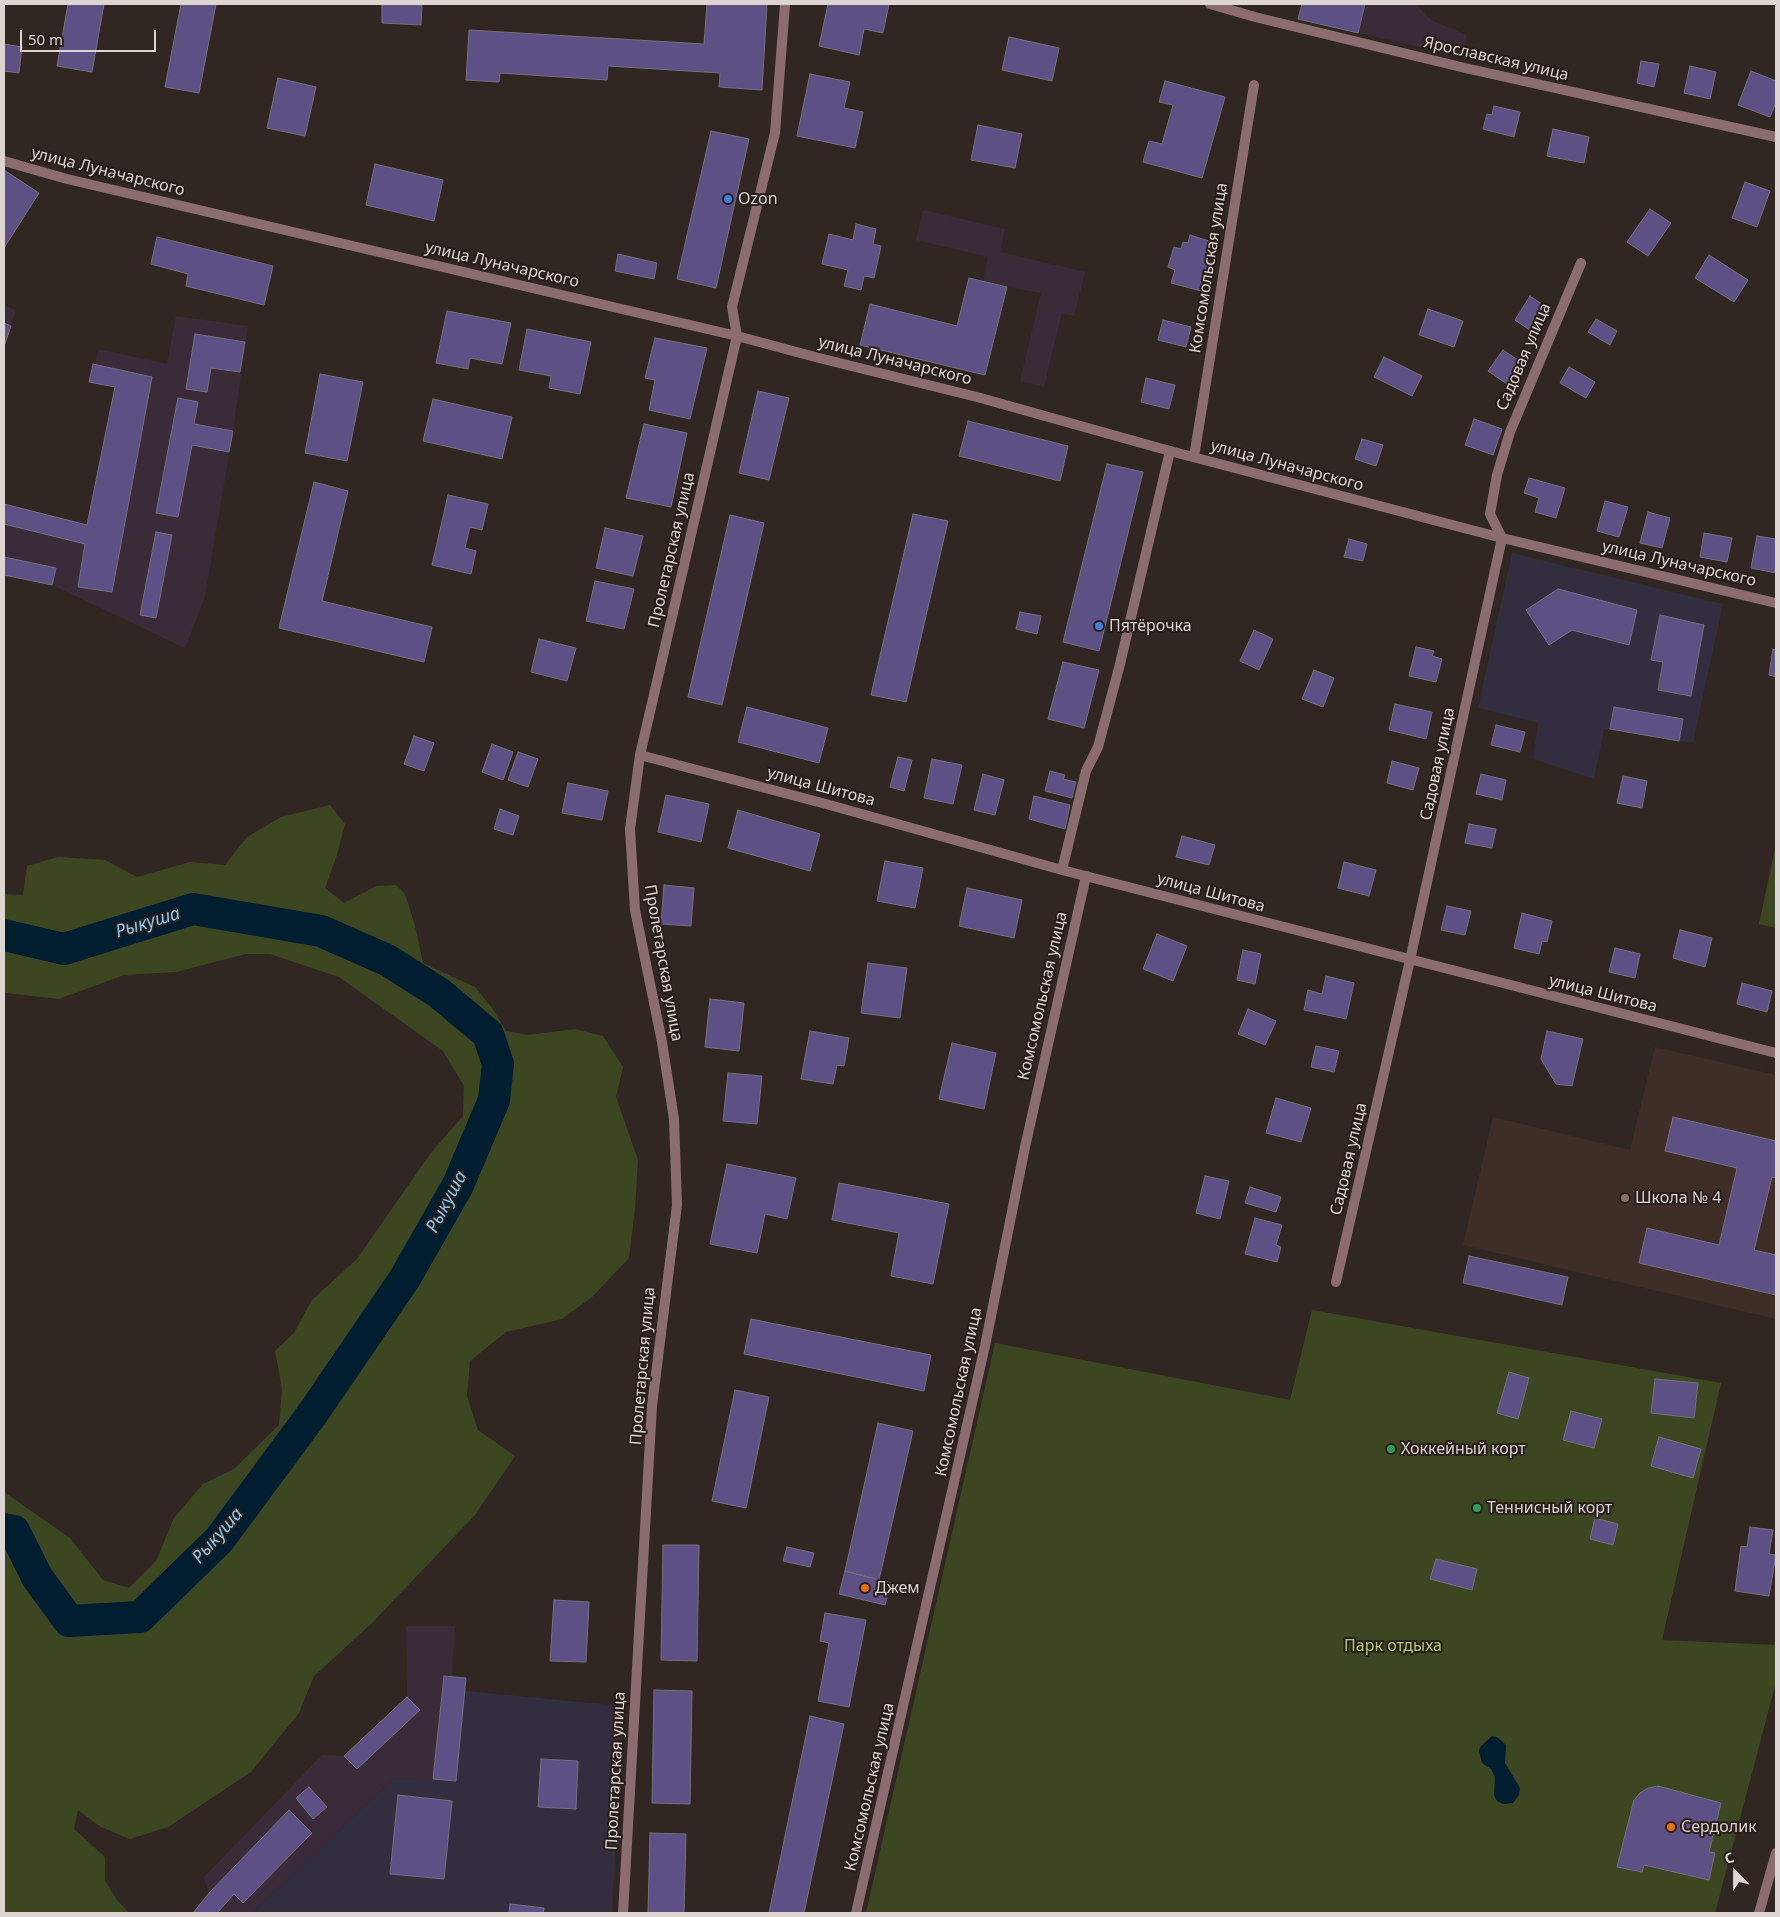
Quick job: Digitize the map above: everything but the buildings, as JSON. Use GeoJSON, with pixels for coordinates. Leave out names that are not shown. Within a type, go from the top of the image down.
{"type":"FeatureCollection","features":[{"type":"Feature","properties":{"kind":"street","name":"Пролетарская улица"},"geometry":{"type":"LineString","coordinates":[[623,1913],[652,1406],[677,1205],[674,1118],[662,1042],[635,910],[630,829],[640,755],[737,336],[732,307],[775,134],[785,4]]}},
{"type":"Feature","properties":{"kind":"street","name":"Ярославская улица"},"geometry":{"type":"LineString","coordinates":[[1210,4],[1255,17],[1456,66],[1776,137]]}},
{"type":"Feature","properties":{"kind":"street","name":"Комсомольская улица"},"geometry":{"type":"LineString","coordinates":[[1194,457],[1254,84]]}},
{"type":"Feature","properties":{"kind":"street","name":"улица Луначарского"},"geometry":{"type":"LineString","coordinates":[[4,161],[68,179],[737,336],[977,397],[1170,451],[1502,538],[1776,603]]}},
{"type":"Feature","properties":{"kind":"street","name":"Садовая улица"},"geometry":{"type":"LineString","coordinates":[[1336,1282],[1410,960],[1502,538],[1490,514],[1497,475],[1513,423],[1580,263]]}},
{"type":"Feature","properties":{"kind":"street"},"geometry":{"type":"LineString","coordinates":[[1062,870],[1086,771],[1098,747],[1120,664],[1170,451]]}},
{"type":"Feature","properties":{"kind":"street","name":"улица Шитова"},"geometry":{"type":"LineString","coordinates":[[640,755],[798,796],[1062,870],[1776,1053]]}},
{"type":"Feature","properties":{"kind":"street","name":"Комсомольская улица"},"geometry":{"type":"LineString","coordinates":[[856,1913],[983,1355],[1025,1147],[1086,876]]}},
{"type":"Feature","properties":{"kind":"street"},"geometry":{"type":"LineString","coordinates":[[1759,1913],[1776,1853]]}},
{"type":"Feature","properties":{"kind":"shaded area"},"geometry":{"type":"Polygon","coordinates":[[[1302,4],[1416,4],[1431,20],[1467,35],[1463,57],[1298,19],[1302,4]]]}},
{"type":"Feature","properties":{"kind":"shaded area"},"geometry":{"type":"Polygon","coordinates":[[[923,210],[1005,229],[1000,252],[1085,272],[1074,316],[1062,313],[1044,387],[1020,381],[1041,293],[1007,287],[983,280],[988,257],[916,240],[923,210]]]}},
{"type":"Feature","properties":{"kind":"shaded area"},"geometry":{"type":"Polygon","coordinates":[[[4,305],[16,310],[5,344],[4,343],[4,305]]]}},
{"type":"Feature","properties":{"kind":"shaded area"},"geometry":{"type":"Polygon","coordinates":[[[176,316],[248,326],[233,431],[205,597],[185,648],[52,585],[4,575],[4,504],[87,524],[115,388],[89,382],[99,349],[167,364],[176,316]]]}},
{"type":"Feature","properties":{"kind":"shaded area"},"geometry":{"type":"Polygon","coordinates":[[[1512,553],[1723,604],[1693,742],[1604,729],[1594,779],[1533,759],[1538,723],[1478,708],[1512,553]]]}},
{"type":"Feature","properties":{"kind":"shaded area","name":"Школа № 4"},"geometry":{"type":"Polygon","coordinates":[[[1655,1047],[1776,1075],[1776,1319],[1463,1245],[1493,1117],[1630,1150],[1655,1047]]]}},
{"type":"Feature","properties":{"kind":"shaded area"},"geometry":{"type":"Polygon","coordinates":[[[406,1626],[455,1626],[452,1676],[466,1678],[456,1781],[394,1778],[257,1908],[254,1913],[193,1913],[209,1893],[204,1877],[322,1755],[344,1756],[407,1697],[406,1626]]]}},
{"type":"Feature","properties":{"kind":"shaded area"},"geometry":{"type":"Polygon","coordinates":[[[465,1691],[623,1706],[612,1913],[254,1913],[257,1908],[394,1778],[433,1779],[465,1691]]]}},
{"type":"Feature","properties":{"kind":"green space"},"geometry":{"type":"Polygon","coordinates":[[[330,805],[345,824],[337,855],[325,888],[344,903],[376,886],[396,885],[405,894],[415,926],[423,963],[475,987],[492,1008],[506,1031],[528,1035],[575,1029],[603,1036],[623,1067],[616,1097],[638,1160],[629,1258],[592,1297],[562,1319],[506,1332],[470,1361],[467,1396],[478,1430],[515,1456],[475,1515],[371,1624],[314,1676],[299,1713],[251,1772],[168,1827],[130,1839],[101,1827],[78,1810],[74,1829],[105,1857],[105,1881],[117,1900],[129,1913],[4,1913],[4,1492],[70,1538],[103,1580],[129,1588],[156,1561],[174,1518],[203,1484],[234,1469],[279,1425],[282,1389],[275,1351],[294,1333],[312,1300],[357,1259],[430,1154],[463,1116],[464,1086],[443,1051],[339,977],[270,954],[246,954],[176,972],[124,975],[59,999],[6,993],[4,991],[4,894],[23,895],[27,866],[58,857],[105,860],[137,877],[190,862],[225,865],[247,837],[281,817],[330,805]]]}},
{"type":"Feature","properties":{"kind":"green space"},"geometry":{"type":"Polygon","coordinates":[[[1776,844],[1776,928],[1759,924],[1776,844]]]}},
{"type":"Feature","properties":{"kind":"green space","name":"Парк отдыха"},"geometry":{"type":"Polygon","coordinates":[[[1312,1310],[1721,1383],[1662,1640],[1776,1645],[1776,1682],[1715,1913],[866,1913],[995,1343],[1290,1400],[1312,1310]]]}},
{"type":"Feature","properties":{"kind":"water"},"geometry":{"type":"Polygon","coordinates":[[[1492,1736],[1497,1737],[1506,1745],[1505,1763],[1520,1788],[1519,1795],[1513,1803],[1503,1804],[1497,1801],[1494,1795],[1495,1777],[1491,1769],[1482,1763],[1480,1747],[1492,1736]]]}},
{"type":"Feature","properties":{"kind":"waterway","name":"Рыкуша"},"geometry":{"type":"LineString","coordinates":[[4,935],[64,949],[193,909],[321,931],[387,960],[439,993],[488,1034],[498,1064],[494,1100],[458,1185],[405,1278],[313,1413],[219,1540],[140,1617],[69,1621],[37,1577],[14,1531],[4,1529]]}},
{"type":"Feature","properties":{"kind":"place","name":"Ozon"},"geometry":{"type":"Point","coordinates":[728,199]}},
{"type":"Feature","properties":{"kind":"place","name":"Пятёрочка"},"geometry":{"type":"Point","coordinates":[1099,626]}},
{"type":"Feature","properties":{"kind":"place","name":"Школа № 4"},"geometry":{"type":"Point","coordinates":[1625,1198]}},
{"type":"Feature","properties":{"kind":"place","name":"Хоккейный корт"},"geometry":{"type":"Point","coordinates":[1391,1449]}},
{"type":"Feature","properties":{"kind":"place","name":"Теннисный корт"},"geometry":{"type":"Point","coordinates":[1477,1508]}},
{"type":"Feature","properties":{"kind":"place","name":"Джем"},"geometry":{"type":"Point","coordinates":[865,1588]}},
{"type":"Feature","properties":{"kind":"place","name":"Сердолик"},"geometry":{"type":"Point","coordinates":[1671,1827]}}]}
